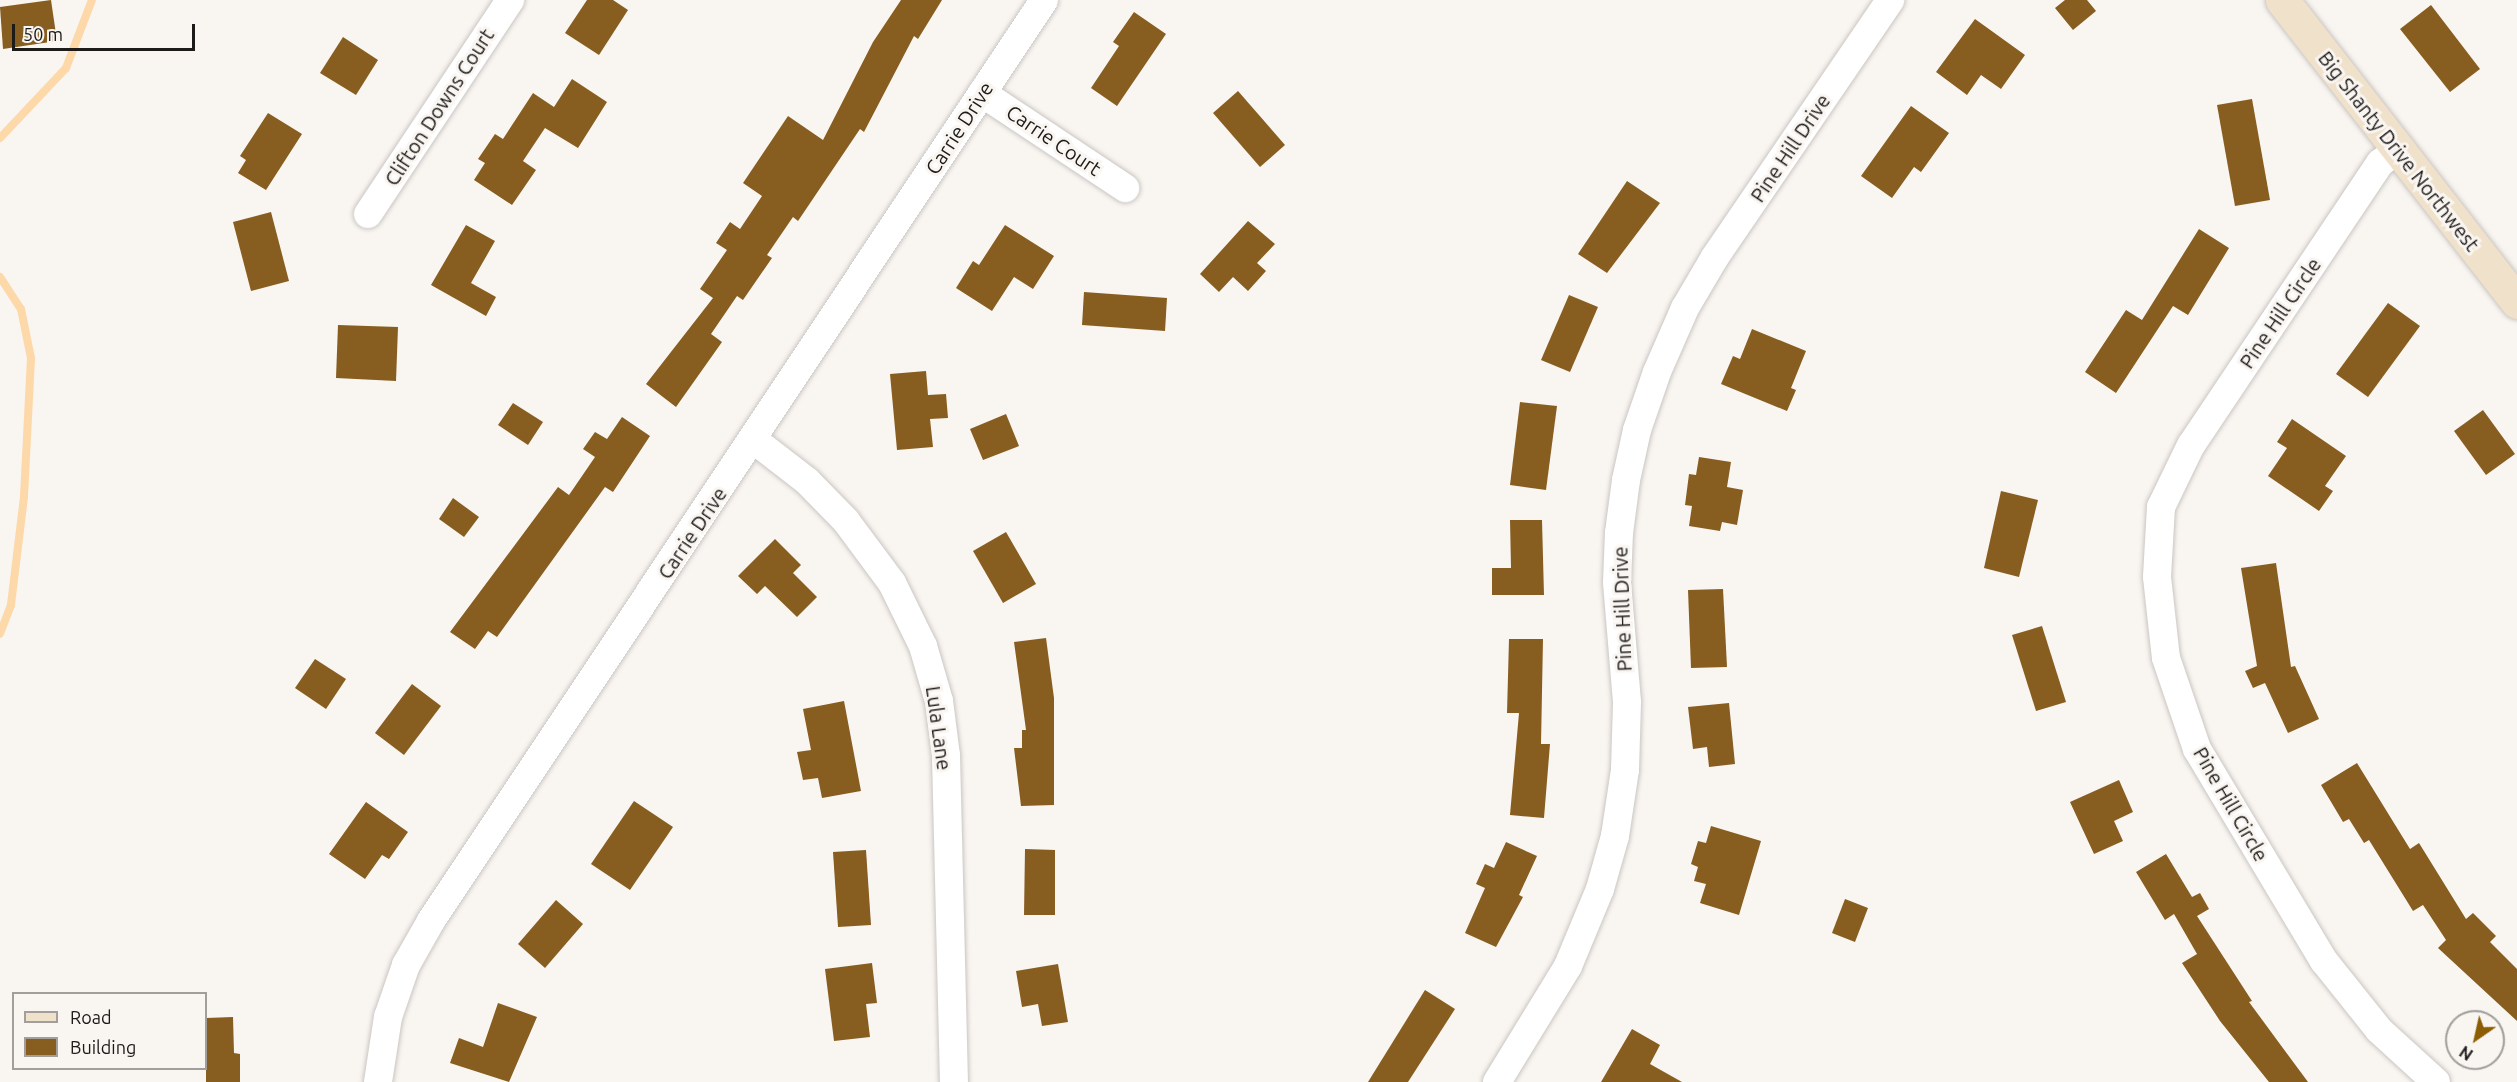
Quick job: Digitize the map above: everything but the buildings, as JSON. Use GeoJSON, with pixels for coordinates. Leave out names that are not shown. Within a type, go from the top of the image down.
{"type":"FeatureCollection","features":[{"type":"Feature","properties":{"kind":"street","name":"Clifton Downs Court"},"geometry":{"type":"LineString","coordinates":[[368,214],[510,0]]}},
{"type":"Feature","properties":{"kind":"street","name":"Carrie Drive"},"geometry":{"type":"LineString","coordinates":[[378,1082],[388,1017],[406,965],[431,921],[754,440],[1044,0]]}},
{"type":"Feature","properties":{"kind":"street","name":"Pine Hill Drive"},"geometry":{"type":"LineString","coordinates":[[1497,1082],[1568,966],[1600,889],[1615,836],[1625,770],[1627,702],[1617,582],[1619,533],[1637,430],[1657,372],[1685,308],[1715,258],[1890,0]]}},
{"type":"Feature","properties":{"kind":"street","name":"Big Shanty Drive Northwest"},"geometry":{"type":"LineString","coordinates":[[2282,0],[2517,302]]}},
{"type":"Feature","properties":{"kind":"street","name":"Carrie Court"},"geometry":{"type":"LineString","coordinates":[[982,93],[1125,188]]}},
{"type":"Feature","properties":{"kind":"street","name":"Pine Hill Circle"},"geometry":{"type":"LineString","coordinates":[[2398,149],[2379,163],[2192,445],[2161,507],[2157,576],[2166,658],[2197,749],[2324,960],[2379,1030],[2436,1082]]}},
{"type":"Feature","properties":{"kind":"street","name":"Lula Lane"},"geometry":{"type":"LineString","coordinates":[[754,440],[807,481],[846,521],[892,584],[923,646],[939,701],[946,756],[954,1082]]}},
{"type":"Feature","properties":{"kind":"waterway"},"geometry":{"type":"LineString","coordinates":[[0,138],[66,68],[92,0]]}},
{"type":"Feature","properties":{"kind":"waterway"},"geometry":{"type":"LineString","coordinates":[[0,277],[21,309],[31,358],[24,497],[11,605],[0,634]]}}]}
